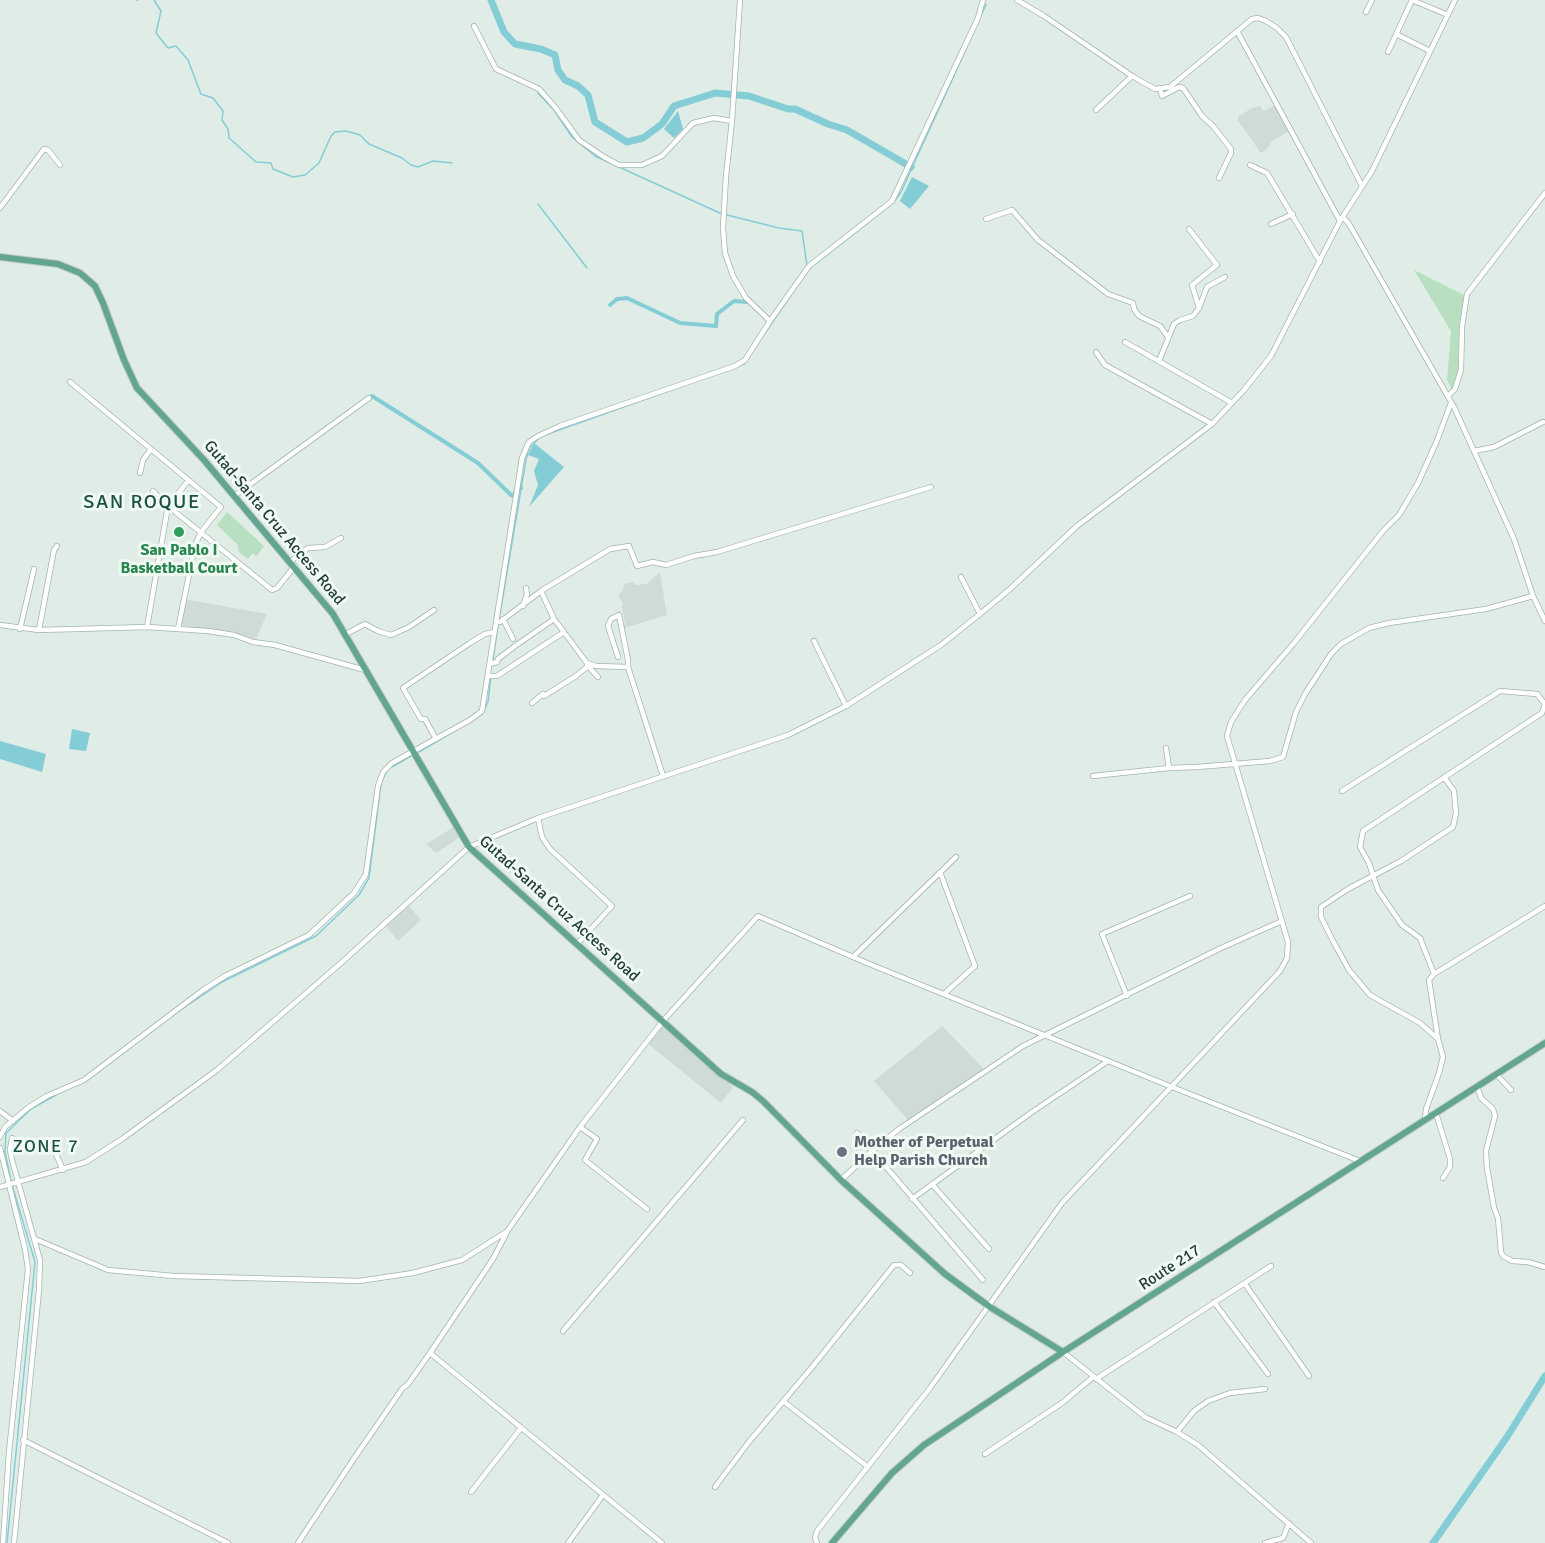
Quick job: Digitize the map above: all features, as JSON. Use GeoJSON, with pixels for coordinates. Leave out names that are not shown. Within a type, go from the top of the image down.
{"type":"FeatureCollection","features":[{"type":"Feature","properties":{"kind":"main road","name":"Gutad-Santa Cruz Access Road"},"geometry":{"type":"LineString","coordinates":[[0,257],[58,264],[80,273],[95,286],[104,303],[124,360],[137,388],[177,429],[333,614],[469,847],[721,1074],[763,1101],[841,1180],[945,1274],[990,1307],[1063,1352]]}},
{"type":"Feature","properties":{"kind":"main road","name":"Route 217"},"geometry":{"type":"LineString","coordinates":[[832,1543],[892,1473],[924,1445],[1063,1352],[1545,1043]]}},
{"type":"Feature","properties":{"kind":"street"},"geometry":{"type":"LineString","coordinates":[[740,0],[723,228],[725,254],[733,276],[746,298],[770,321]]}},
{"type":"Feature","properties":{"kind":"street"},"geometry":{"type":"LineString","coordinates":[[0,1137],[2,1130],[47,1096],[84,1080],[203,990],[225,976],[309,935],[354,893],[366,874],[382,772],[392,763],[482,711],[522,458],[529,442],[560,426],[735,366],[744,360],[808,266],[892,201],[978,18],[983,0]]}},
{"type":"Feature","properties":{"kind":"street"},"geometry":{"type":"LineString","coordinates":[[1017,0],[1132,76],[1149,86],[1160,89],[1170,87],[1252,19],[1258,18],[1277,28],[1286,37],[1362,186]]}},
{"type":"Feature","properties":{"kind":"street"},"geometry":{"type":"LineString","coordinates":[[1366,12],[1372,0]]}},
{"type":"Feature","properties":{"kind":"street"},"geometry":{"type":"LineString","coordinates":[[1388,52],[1412,0],[1448,15]]}},
{"type":"Feature","properties":{"kind":"street"},"geometry":{"type":"LineString","coordinates":[[0,1187],[76,1166],[95,1156],[217,1070],[341,963],[469,847],[538,818],[788,735],[846,706],[941,645],[980,614],[1077,526],[1212,424],[1271,356],[1342,219],[1372,171],[1455,0]]}},
{"type":"Feature","properties":{"kind":"street"},"geometry":{"type":"LineString","coordinates":[[474,26],[496,69],[539,89],[579,140],[619,165],[642,165],[662,156],[693,123],[714,118],[732,121]]}},
{"type":"Feature","properties":{"kind":"street"},"geometry":{"type":"LineString","coordinates":[[1237,31],[1342,219],[1350,224],[1448,396],[1514,538],[1533,596],[1545,621]]}},
{"type":"Feature","properties":{"kind":"street"},"geometry":{"type":"LineString","coordinates":[[1396,34],[1430,51]]}},
{"type":"Feature","properties":{"kind":"street"},"geometry":{"type":"LineString","coordinates":[[1096,110],[1132,76]]}},
{"type":"Feature","properties":{"kind":"street"},"geometry":{"type":"LineString","coordinates":[[1160,89],[1162,96],[1179,87],[1183,88],[1202,116],[1231,149],[1219,178]]}},
{"type":"Feature","properties":{"kind":"street"},"geometry":{"type":"LineString","coordinates":[[0,208],[44,149],[48,150],[60,165]]}},
{"type":"Feature","properties":{"kind":"street"},"geometry":{"type":"LineString","coordinates":[[1250,165],[1267,172],[1320,262]]}},
{"type":"Feature","properties":{"kind":"street"},"geometry":{"type":"LineString","coordinates":[[1448,396],[1455,389],[1461,370],[1462,327],[1467,294],[1545,193]]}},
{"type":"Feature","properties":{"kind":"street"},"geometry":{"type":"LineString","coordinates":[[987,219],[1012,210],[1038,240],[1108,294],[1133,303],[1139,316],[1160,326],[1168,338]]}},
{"type":"Feature","properties":{"kind":"street"},"geometry":{"type":"LineString","coordinates":[[1270,224],[1293,214]]}},
{"type":"Feature","properties":{"kind":"street"},"geometry":{"type":"LineString","coordinates":[[1189,229],[1218,265],[1192,285],[1199,308]]}},
{"type":"Feature","properties":{"kind":"street"},"geometry":{"type":"LineString","coordinates":[[1159,361],[1177,321],[1193,316],[1208,287],[1225,277]]}},
{"type":"Feature","properties":{"kind":"street"},"geometry":{"type":"LineString","coordinates":[[1125,342],[1232,403]]}},
{"type":"Feature","properties":{"kind":"street"},"geometry":{"type":"LineString","coordinates":[[1096,352],[1105,365],[1212,424]]}},
{"type":"Feature","properties":{"kind":"street"},"geometry":{"type":"LineString","coordinates":[[70,382],[221,507],[201,532],[192,558],[178,629]]}},
{"type":"Feature","properties":{"kind":"street"},"geometry":{"type":"LineString","coordinates":[[234,496],[369,398]]}},
{"type":"Feature","properties":{"kind":"street"},"geometry":{"type":"LineString","coordinates":[[817,1543],[815,1538],[817,1531],[990,1307],[1062,1203],[1280,971],[1287,958],[1288,942],[1237,764],[1231,754],[1227,736],[1231,722],[1245,700],[1294,643],[1383,531],[1399,515],[1418,483],[1451,406]]}},
{"type":"Feature","properties":{"kind":"street"},"geometry":{"type":"LineString","coordinates":[[1474,451],[1494,447],[1543,422]]}},
{"type":"Feature","properties":{"kind":"street"},"geometry":{"type":"LineString","coordinates":[[140,473],[143,460],[151,449]]}},
{"type":"Feature","properties":{"kind":"street"},"geometry":{"type":"LineString","coordinates":[[147,627],[168,506],[188,481]]}},
{"type":"Feature","properties":{"kind":"street"},"geometry":{"type":"LineString","coordinates":[[496,622],[500,622],[541,591],[609,549],[629,546],[637,566],[652,562],[666,565],[694,556],[717,552],[931,487]]}},
{"type":"Feature","properties":{"kind":"street"},"geometry":{"type":"LineString","coordinates":[[153,490],[168,506],[272,590],[277,588],[293,564],[308,548],[325,547],[341,538]]}},
{"type":"Feature","properties":{"kind":"street"},"geometry":{"type":"LineString","coordinates":[[39,630],[54,550],[57,546]]}},
{"type":"Feature","properties":{"kind":"street"},"geometry":{"type":"LineString","coordinates":[[20,628],[34,569]]}},
{"type":"Feature","properties":{"kind":"street"},"geometry":{"type":"LineString","coordinates":[[962,577],[980,614]]}},
{"type":"Feature","properties":{"kind":"street"},"geometry":{"type":"LineString","coordinates":[[523,606],[527,594],[526,588]]}},
{"type":"Feature","properties":{"kind":"street"},"geometry":{"type":"LineString","coordinates":[[489,676],[497,676],[564,632],[554,619],[541,591]]}},
{"type":"Feature","properties":{"kind":"street"},"geometry":{"type":"LineString","coordinates":[[1093,776],[1270,761],[1283,757],[1296,712],[1305,694],[1331,654],[1341,644],[1369,628],[1389,623],[1475,611],[1533,596]]}},
{"type":"Feature","properties":{"kind":"street"},"geometry":{"type":"LineString","coordinates":[[346,633],[363,624],[391,635],[409,627],[434,610]]}},
{"type":"Feature","properties":{"kind":"street"},"geometry":{"type":"LineString","coordinates":[[618,657],[608,626],[611,618],[619,615],[628,667],[663,776]]}},
{"type":"Feature","properties":{"kind":"street"},"geometry":{"type":"LineString","coordinates":[[503,619],[513,639]]}},
{"type":"Feature","properties":{"kind":"street"},"geometry":{"type":"LineString","coordinates":[[490,664],[496,663],[515,646],[554,619]]}},
{"type":"Feature","properties":{"kind":"street"},"geometry":{"type":"LineString","coordinates":[[0,625],[39,630],[147,627],[208,631],[275,645],[365,670]]}},
{"type":"Feature","properties":{"kind":"street"},"geometry":{"type":"LineString","coordinates":[[436,739],[425,719],[420,719],[404,688],[470,643],[485,634],[494,632]]}},
{"type":"Feature","properties":{"kind":"street"},"geometry":{"type":"LineString","coordinates":[[566,635],[598,677]]}},
{"type":"Feature","properties":{"kind":"street"},"geometry":{"type":"LineString","coordinates":[[814,641],[846,706]]}},
{"type":"Feature","properties":{"kind":"street"},"geometry":{"type":"LineString","coordinates":[[587,663],[596,666],[628,667]]}},
{"type":"Feature","properties":{"kind":"street"},"geometry":{"type":"LineString","coordinates":[[532,703],[543,694],[544,696],[576,676],[587,667],[587,663]]}},
{"type":"Feature","properties":{"kind":"street"},"geometry":{"type":"LineString","coordinates":[[1342,791],[1500,692],[1537,694],[1545,704],[1542,713],[1363,831],[1360,847],[1378,890],[1402,925],[1420,938],[1434,974]]}},
{"type":"Feature","properties":{"kind":"street"},"geometry":{"type":"LineString","coordinates":[[1166,748],[1169,768]]}},
{"type":"Feature","properties":{"kind":"street"},"geometry":{"type":"LineString","coordinates":[[1434,1031],[1370,995],[1349,970],[1322,917],[1321,907],[1453,827],[1456,813],[1454,791],[1444,777]]}},
{"type":"Feature","properties":{"kind":"street"},"geometry":{"type":"LineString","coordinates":[[538,818],[542,837],[550,849],[612,906],[577,944]]}},
{"type":"Feature","properties":{"kind":"street"},"geometry":{"type":"LineString","coordinates":[[852,957],[956,857]]}},
{"type":"Feature","properties":{"kind":"street"},"geometry":{"type":"LineString","coordinates":[[940,872],[975,966],[944,994]]}},
{"type":"Feature","properties":{"kind":"street"},"geometry":{"type":"LineString","coordinates":[[1127,996],[1102,934],[1190,896]]}},
{"type":"Feature","properties":{"kind":"street"},"geometry":{"type":"LineString","coordinates":[[1425,1120],[1426,1109],[1443,1057],[1434,1031],[1429,980],[1434,974],[1545,906]]}},
{"type":"Feature","properties":{"kind":"street"},"geometry":{"type":"LineString","coordinates":[[298,1543],[402,1389],[430,1353],[493,1260],[508,1230],[580,1127],[663,1021],[759,916],[852,957],[1360,1161]]}},
{"type":"Feature","properties":{"kind":"street"},"geometry":{"type":"LineString","coordinates":[[841,1180],[899,1129],[1023,1046],[1221,948],[1282,921]]}},
{"type":"Feature","properties":{"kind":"street"},"geometry":{"type":"LineString","coordinates":[[912,1199],[1032,1112],[1108,1061]]}},
{"type":"Feature","properties":{"kind":"street"},"geometry":{"type":"LineString","coordinates":[[1496,1074],[1511,1090]]}},
{"type":"Feature","properties":{"kind":"street"},"geometry":{"type":"LineString","coordinates":[[1478,1086],[1481,1098],[1492,1109],[1495,1116],[1486,1151],[1486,1160],[1494,1208],[1498,1218],[1501,1252],[1503,1256],[1512,1261],[1528,1262],[1545,1267]]}},
{"type":"Feature","properties":{"kind":"street"},"geometry":{"type":"LineString","coordinates":[[0,1111],[13,1121]]}},
{"type":"Feature","properties":{"kind":"street"},"geometry":{"type":"LineString","coordinates":[[1436,1113],[1450,1159],[1450,1167],[1443,1178]]}},
{"type":"Feature","properties":{"kind":"street"},"geometry":{"type":"LineString","coordinates":[[563,1331],[743,1120]]}},
{"type":"Feature","properties":{"kind":"street"},"geometry":{"type":"LineString","coordinates":[[580,1127],[597,1139],[585,1160],[647,1209]]}},
{"type":"Feature","properties":{"kind":"street"},"geometry":{"type":"LineString","coordinates":[[857,1133],[983,1280]]}},
{"type":"Feature","properties":{"kind":"street"},"geometry":{"type":"LineString","coordinates":[[3,1543],[9,1452],[28,1269],[13,1184],[10,1150],[12,1138]]}},
{"type":"Feature","properties":{"kind":"street"},"geometry":{"type":"LineString","coordinates":[[52,1145],[63,1170]]}},
{"type":"Feature","properties":{"kind":"street"},"geometry":{"type":"LineString","coordinates":[[0,1148],[35,1239],[40,1260],[14,1543]]}},
{"type":"Feature","properties":{"kind":"street"},"geometry":{"type":"LineString","coordinates":[[932,1184],[988,1250]]}},
{"type":"Feature","properties":{"kind":"street"},"geometry":{"type":"LineString","coordinates":[[35,1239],[108,1270],[174,1276],[359,1281],[413,1273],[462,1260],[508,1230]]}},
{"type":"Feature","properties":{"kind":"street"},"geometry":{"type":"LineString","coordinates":[[715,1486],[894,1265],[901,1265],[910,1273]]}},
{"type":"Feature","properties":{"kind":"street"},"geometry":{"type":"LineString","coordinates":[[985,1454],[1062,1403],[1094,1378],[1271,1266]]}},
{"type":"Feature","properties":{"kind":"street"},"geometry":{"type":"LineString","coordinates":[[1245,1284],[1309,1376]]}},
{"type":"Feature","properties":{"kind":"street"},"geometry":{"type":"LineString","coordinates":[[1214,1302],[1268,1374]]}},
{"type":"Feature","properties":{"kind":"street"},"geometry":{"type":"LineString","coordinates":[[1063,1352],[1145,1417],[1198,1445],[1311,1543]]}},
{"type":"Feature","properties":{"kind":"street"},"geometry":{"type":"LineString","coordinates":[[430,1353],[662,1543]]}},
{"type":"Feature","properties":{"kind":"street"},"geometry":{"type":"LineString","coordinates":[[1177,1432],[1194,1411],[1208,1401],[1225,1394],[1265,1389]]}},
{"type":"Feature","properties":{"kind":"street"},"geometry":{"type":"LineString","coordinates":[[783,1401],[868,1467]]}},
{"type":"Feature","properties":{"kind":"street"},"geometry":{"type":"LineString","coordinates":[[471,1492],[521,1428]]}},
{"type":"Feature","properties":{"kind":"street"},"geometry":{"type":"LineString","coordinates":[[22,1440],[228,1543]]}},
{"type":"Feature","properties":{"kind":"street"},"geometry":{"type":"LineString","coordinates":[[567,1543],[603,1495]]}},
{"type":"Feature","properties":{"kind":"street"},"geometry":{"type":"LineString","coordinates":[[1265,1543],[1283,1538],[1289,1524]]}},
{"type":"Feature","properties":{"kind":"shaded area"},"geometry":{"type":"Polygon","coordinates":[[[1276,105],[1290,131],[1272,141],[1261,153],[1238,121],[1238,117],[1252,108],[1260,106],[1263,111],[1276,105]]]}},
{"type":"Feature","properties":{"kind":"shaded area"},"geometry":{"type":"Polygon","coordinates":[[[660,572],[667,615],[621,629],[619,623],[625,624],[623,604],[618,595],[625,584],[632,582],[636,585],[647,584],[660,572]]]}},
{"type":"Feature","properties":{"kind":"shaded area"},"geometry":{"type":"Polygon","coordinates":[[[184,599],[267,614],[256,639],[180,625],[184,599]]]}},
{"type":"Feature","properties":{"kind":"shaded area"},"geometry":{"type":"Polygon","coordinates":[[[454,827],[460,837],[436,853],[426,844],[454,827]]]}},
{"type":"Feature","properties":{"kind":"shaded area"},"geometry":{"type":"Polygon","coordinates":[[[409,906],[421,920],[398,941],[386,926],[409,906]]]}},
{"type":"Feature","properties":{"kind":"shaded area"},"geometry":{"type":"Polygon","coordinates":[[[663,1025],[733,1087],[721,1103],[648,1044],[663,1025]]]}},
{"type":"Feature","properties":{"kind":"shaded area"},"geometry":{"type":"Polygon","coordinates":[[[942,1026],[985,1070],[908,1120],[874,1081],[942,1026]]]}},
{"type":"Feature","properties":{"kind":"green space"},"geometry":{"type":"Polygon","coordinates":[[[1414,270],[1464,295],[1459,325],[1458,370],[1452,390],[1447,380],[1451,331],[1414,270]]]}},
{"type":"Feature","properties":{"kind":"green space"},"geometry":{"type":"Polygon","coordinates":[[[227,512],[264,546],[256,557],[253,553],[248,559],[239,552],[238,545],[217,525],[227,512]]]}},
{"type":"Feature","properties":{"kind":"water"},"geometry":{"type":"Polygon","coordinates":[[[678,111],[683,129],[674,138],[664,129],[678,111]]]}},
{"type":"Feature","properties":{"kind":"water"},"geometry":{"type":"Polygon","coordinates":[[[912,177],[929,186],[910,209],[900,201],[912,177]]]}},
{"type":"Feature","properties":{"kind":"water"},"geometry":{"type":"Polygon","coordinates":[[[534,443],[564,467],[529,507],[538,485],[534,471],[539,459],[528,455],[534,443]]]}},
{"type":"Feature","properties":{"kind":"water"},"geometry":{"type":"Polygon","coordinates":[[[72,729],[90,733],[86,751],[69,749],[72,729]]]}},
{"type":"Feature","properties":{"kind":"water"},"geometry":{"type":"Polygon","coordinates":[[[0,741],[46,754],[42,772],[0,759],[0,741]]]}},
{"type":"Feature","properties":{"kind":"waterway"},"geometry":{"type":"LineString","coordinates":[[154,0],[161,11],[156,33],[168,48],[176,46],[188,60],[201,94],[213,98],[223,111],[222,120],[228,129],[229,138],[256,162],[271,163],[273,169],[293,177],[305,175],[319,163],[331,136],[335,132],[346,131],[360,135],[369,144],[402,158],[411,165],[418,167],[433,161],[452,163]]}},
{"type":"Feature","properties":{"kind":"waterway"},"geometry":{"type":"LineString","coordinates":[[491,0],[504,32],[515,44],[541,49],[555,55],[558,70],[565,80],[578,86],[588,95],[595,122],[627,142],[643,138],[662,124],[674,106],[715,93],[749,96],[788,109],[795,109],[847,130],[911,167]]}},
{"type":"Feature","properties":{"kind":"waterway"},"geometry":{"type":"LineString","coordinates":[[981,15],[986,5]]}},
{"type":"Feature","properties":{"kind":"waterway"},"geometry":{"type":"LineString","coordinates":[[809,269],[893,203],[901,192],[967,47]]}},
{"type":"Feature","properties":{"kind":"waterway"},"geometry":{"type":"LineString","coordinates":[[538,93],[554,110],[572,137],[595,156],[722,214]]}},
{"type":"Feature","properties":{"kind":"waterway"},"geometry":{"type":"LineString","coordinates":[[538,204],[587,268]]}},
{"type":"Feature","properties":{"kind":"waterway"},"geometry":{"type":"LineString","coordinates":[[727,215],[779,228],[802,231],[807,266]]}},
{"type":"Feature","properties":{"kind":"waterway"},"geometry":{"type":"LineString","coordinates":[[545,435],[744,364],[791,295]]}},
{"type":"Feature","properties":{"kind":"waterway"},"geometry":{"type":"LineString","coordinates":[[610,305],[617,299],[627,298],[680,323],[716,326],[717,314],[734,301],[747,302]]}},
{"type":"Feature","properties":{"kind":"waterway"},"geometry":{"type":"LineString","coordinates":[[372,396],[478,463],[511,495],[514,496],[517,487],[521,488]]}},
{"type":"Feature","properties":{"kind":"waterway"},"geometry":{"type":"LineString","coordinates":[[500,614],[526,460],[529,449],[538,439]]}},
{"type":"Feature","properties":{"kind":"waterway"},"geometry":{"type":"LineString","coordinates":[[493,660],[498,624]]}},
{"type":"Feature","properties":{"kind":"waterway"},"geometry":{"type":"LineString","coordinates":[[484,710],[488,702],[491,677]]}},
{"type":"Feature","properties":{"kind":"waterway"},"geometry":{"type":"LineString","coordinates":[[474,720],[482,714]]}},
{"type":"Feature","properties":{"kind":"waterway"},"geometry":{"type":"LineString","coordinates":[[419,752],[451,733]]}},
{"type":"Feature","properties":{"kind":"waterway"},"geometry":{"type":"LineString","coordinates":[[176,1013],[222,982],[316,936],[359,895],[369,878],[381,783],[388,769],[413,755]]}},
{"type":"Feature","properties":{"kind":"waterway"},"geometry":{"type":"LineString","coordinates":[[11,1181],[5,1152],[6,1133],[31,1109],[56,1095]]}},
{"type":"Feature","properties":{"kind":"waterway"},"geometry":{"type":"LineString","coordinates":[[7,1543],[35,1262],[12,1185]]}},
{"type":"Feature","properties":{"kind":"waterway"},"geometry":{"type":"LineString","coordinates":[[1433,1543],[1507,1437],[1545,1376]]}},
{"type":"Feature","properties":{"kind":"place","name":"San Pablo I Basketball Court"},"geometry":{"type":"Point","coordinates":[179,532]}},
{"type":"Feature","properties":{"kind":"place","name":"Mother of Perpetual Help Parish Church"},"geometry":{"type":"Point","coordinates":[842,1152]}},
{"type":"Feature","properties":{"kind":"district","name":"SAN ROQUE"},"geometry":{"type":"Point","coordinates":[142,503]}},
{"type":"Feature","properties":{"kind":"district","name":"ZONE 7"},"geometry":{"type":"Point","coordinates":[46,1147]}}]}
